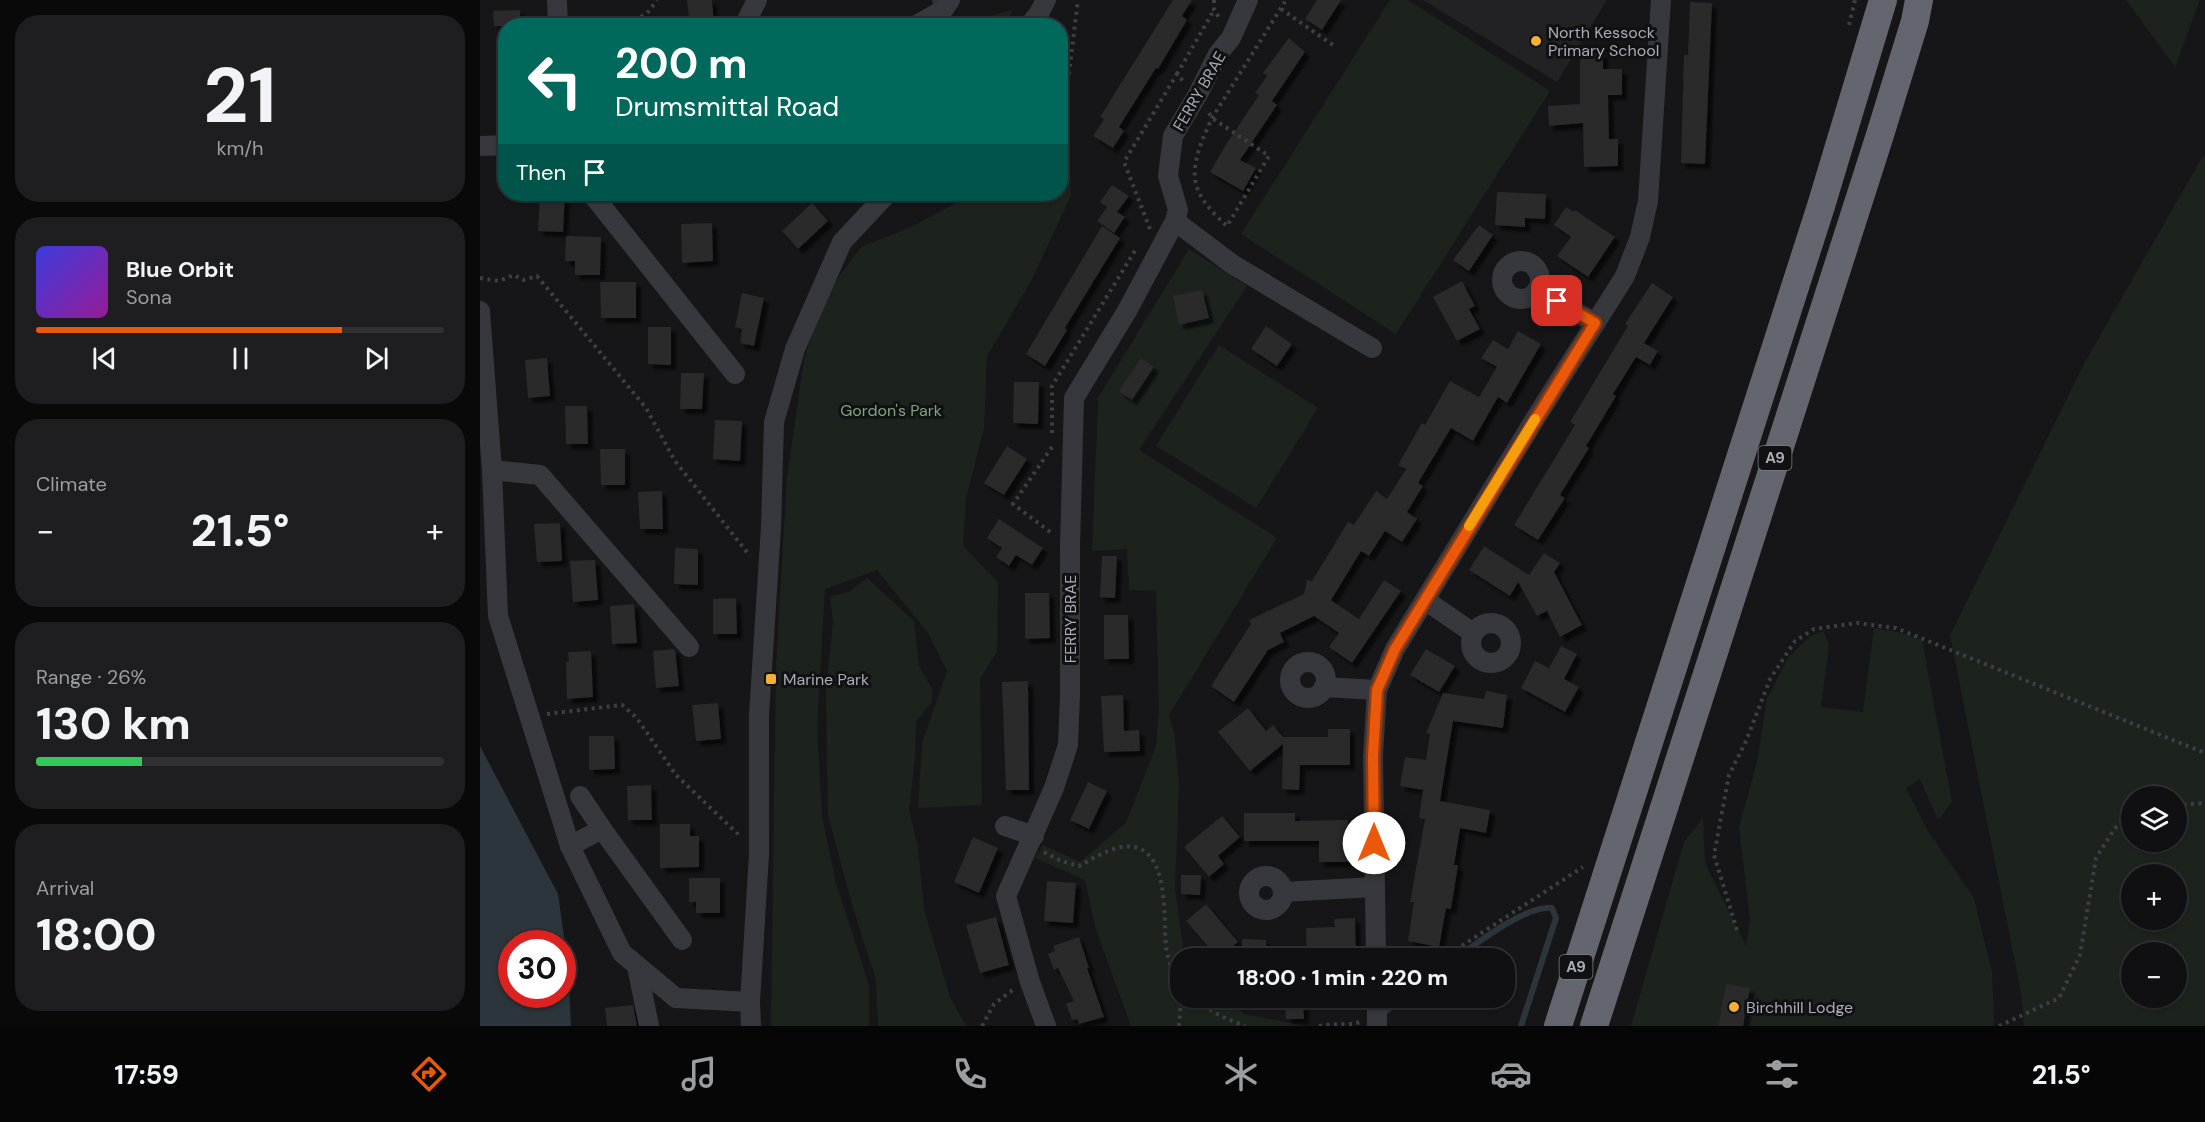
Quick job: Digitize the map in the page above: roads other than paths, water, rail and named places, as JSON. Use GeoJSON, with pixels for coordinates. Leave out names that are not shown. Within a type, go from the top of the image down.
{"type":"FeatureCollection","features":[{"type":"Feature","properties":{"kind":"highway","name":"A9"},"geometry":{"type":"LineString","coordinates":[[1558,1026],[1821,206],[1883,0]]}},
{"type":"Feature","properties":{"kind":"highway","name":"A9"},"geometry":{"type":"LineString","coordinates":[[1594,1026],[1879,138],[1915,21],[1919,0]]}},
{"type":"Feature","properties":{"kind":"street"},"geometry":{"type":"LineString","coordinates":[[557,0],[558,18]]}},
{"type":"Feature","properties":{"kind":"street"},"geometry":{"type":"LineString","coordinates":[[748,18],[757,0]]}},
{"type":"Feature","properties":{"kind":"street"},"geometry":{"type":"LineString","coordinates":[[928,18],[942,10],[950,0]]}},
{"type":"Feature","properties":{"kind":"street"},"geometry":{"type":"LineString","coordinates":[[1035,18],[1046,0]]}},
{"type":"Feature","properties":{"kind":"street","name":"FERRY BRAE"},"geometry":{"type":"LineString","coordinates":[[1046,1026],[1030,982],[1006,896],[1054,788],[1068,745],[1074,398],[1127,311],[1175,221],[1178,210],[1168,176],[1173,136],[1218,54],[1231,38],[1248,0]]}},
{"type":"Feature","properties":{"kind":"street"},"geometry":{"type":"LineString","coordinates":[[1376,948],[1373,756],[1377,690],[1395,649],[1625,276],[1640,237],[1648,201],[1661,0]]}},
{"type":"Feature","properties":{"kind":"street"},"geometry":{"type":"LineString","coordinates":[[480,146],[498,145]]}},
{"type":"Feature","properties":{"kind":"street"},"geometry":{"type":"LineString","coordinates":[[598,201],[735,374]]}},
{"type":"Feature","properties":{"kind":"street"},"geometry":{"type":"LineString","coordinates":[[751,1026],[750,1002],[759,854],[759,715],[774,422],[795,350],[842,242],[880,201]]}},
{"type":"Feature","properties":{"kind":"street"},"geometry":{"type":"LineString","coordinates":[[1175,221],[1232,264],[1372,348]]}},
{"type":"Feature","properties":{"kind":"street"},"geometry":{"type":"LineString","coordinates":[[1537,290],[1595,323]]}},
{"type":"Feature","properties":{"kind":"street"},"geometry":{"type":"LineString","coordinates":[[480,310],[492,470],[498,616],[570,846],[622,953],[637,966],[676,998],[750,1002]]}},
{"type":"Feature","properties":{"kind":"street"},"geometry":{"type":"LineString","coordinates":[[492,470],[540,475],[689,646]]}},
{"type":"Feature","properties":{"kind":"street"},"geometry":{"type":"LineString","coordinates":[[1425,600],[1473,633]]}},
{"type":"Feature","properties":{"kind":"street"},"geometry":{"type":"LineString","coordinates":[[1324,687],[1377,690]]}},
{"type":"Feature","properties":{"kind":"street"},"geometry":{"type":"LineString","coordinates":[[580,796],[682,940]]}},
{"type":"Feature","properties":{"kind":"street"},"geometry":{"type":"LineString","coordinates":[[1005,826],[1032,840]]}},
{"type":"Feature","properties":{"kind":"street"},"geometry":{"type":"LineString","coordinates":[[570,846],[602,829]]}},
{"type":"Feature","properties":{"kind":"street"},"geometry":{"type":"LineString","coordinates":[[1283,892],[1374,887]]}},
{"type":"Feature","properties":{"kind":"street"},"geometry":{"type":"LineString","coordinates":[[637,966],[649,1026]]}},
{"type":"Feature","properties":{"kind":"waterway"},"geometry":{"type":"LineString","coordinates":[[935,0],[940,18]]}},
{"type":"Feature","properties":{"kind":"waterway"},"geometry":{"type":"LineString","coordinates":[[1470,948],[1529,912],[1552,908],[1556,918],[1521,1026]]}},
{"type":"Feature","properties":{"kind":"waterway"},"geometry":{"type":"LineString","coordinates":[[1382,1014],[1390,1008]]}},
{"type":"Feature","properties":{"kind":"place","name":"North Kessock Primary School"},"geometry":{"type":"Point","coordinates":[1536,41]}},
{"type":"Feature","properties":{"kind":"place","name":"Marine Park"},"geometry":{"type":"Point","coordinates":[771,679]}},
{"type":"Feature","properties":{"kind":"place","name":"Birchhill Lodge"},"geometry":{"type":"Point","coordinates":[1734,1007]}},
{"type":"Feature","properties":{"kind":"park label","name":"Gordon's Park"},"geometry":{"type":"Point","coordinates":[891,410]}}]}
